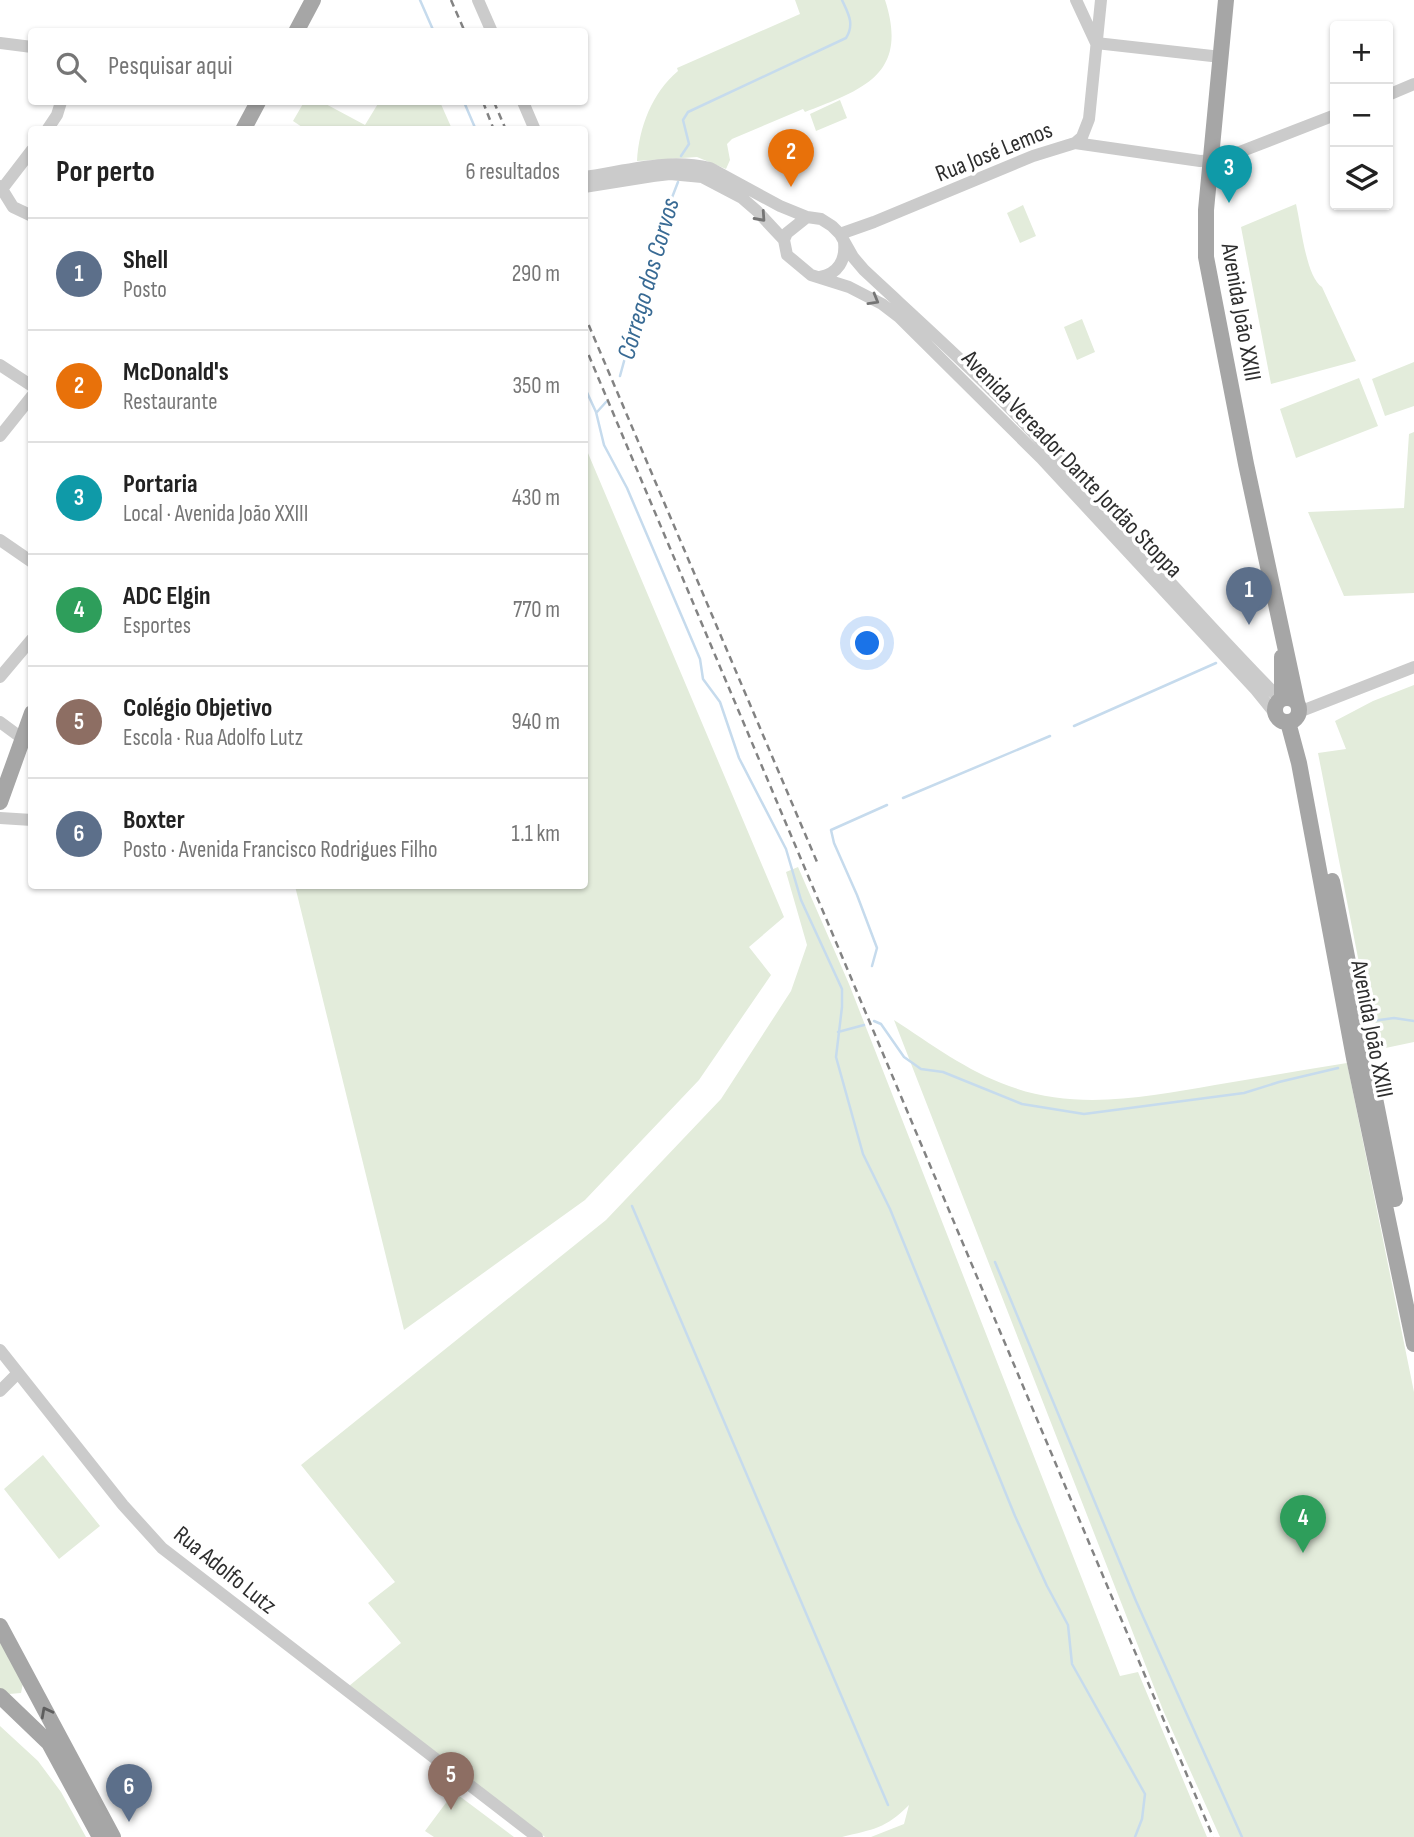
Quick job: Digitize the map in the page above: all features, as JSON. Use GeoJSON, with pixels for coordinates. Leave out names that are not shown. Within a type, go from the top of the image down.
{"type":"FeatureCollection","features":[{"type":"Feature","properties":{"kind":"main road"},"geometry":{"type":"LineString","coordinates":[[298,28],[313,0]]}},
{"type":"Feature","properties":{"kind":"main road","name":"Avenida João XXIII"},"geometry":{"type":"LineString","coordinates":[[1226,0],[1205,229],[1206,257],[1281,627],[1289,710],[1354,1058],[1414,1344]]}},
{"type":"Feature","properties":{"kind":"main road"},"geometry":{"type":"LineString","coordinates":[[245,126],[256,105]]}},
{"type":"Feature","properties":{"kind":"main road","name":"Avenida João XXIII"},"geometry":{"type":"LineString","coordinates":[[1289,710],[1414,1291]]}},
{"type":"Feature","properties":{"kind":"main road"},"geometry":{"type":"LineString","coordinates":[[0,802],[28,725]]}},
{"type":"Feature","properties":{"kind":"main road"},"geometry":{"type":"LineString","coordinates":[[0,1626],[113,1837]]}},
{"type":"Feature","properties":{"kind":"main road"},"geometry":{"type":"LineString","coordinates":[[0,1697],[21,1699],[25,1696],[29,1681]]}},
{"type":"Feature","properties":{"kind":"main road"},"geometry":{"type":"LineString","coordinates":[[0,1697],[49,1743],[100,1837]]}},
{"type":"Feature","properties":{"kind":"street"},"geometry":{"type":"LineString","coordinates":[[478,0],[490,28]]}},
{"type":"Feature","properties":{"kind":"street"},"geometry":{"type":"LineString","coordinates":[[486,0],[498,28]]}},
{"type":"Feature","properties":{"kind":"street"},"geometry":{"type":"LineString","coordinates":[[1076,0],[1096,43]]}},
{"type":"Feature","properties":{"kind":"street"},"geometry":{"type":"LineString","coordinates":[[1075,143],[1082,137],[1089,119],[1101,0]]}},
{"type":"Feature","properties":{"kind":"street"},"geometry":{"type":"LineString","coordinates":[[0,43],[28,46]]}},
{"type":"Feature","properties":{"kind":"street"},"geometry":{"type":"LineString","coordinates":[[1096,43],[1220,57]]}},
{"type":"Feature","properties":{"kind":"street"},"geometry":{"type":"LineString","coordinates":[[1393,93],[1414,84]]}},
{"type":"Feature","properties":{"kind":"street"},"geometry":{"type":"LineString","coordinates":[[50,126],[60,105]]}},
{"type":"Feature","properties":{"kind":"street"},"geometry":{"type":"LineString","coordinates":[[524,105],[533,126]]}},
{"type":"Feature","properties":{"kind":"street"},"geometry":{"type":"LineString","coordinates":[[532,105],[541,126]]}},
{"type":"Feature","properties":{"kind":"street"},"geometry":{"type":"LineString","coordinates":[[1211,161],[1230,157],[1330,117]]}},
{"type":"Feature","properties":{"kind":"street","name":"Rua José Lemos"},"geometry":{"type":"LineString","coordinates":[[842,238],[1032,156],[1075,143],[1211,161]]}},
{"type":"Feature","properties":{"kind":"street"},"geometry":{"type":"LineString","coordinates":[[28,155],[1,188],[13,207],[28,214]]}},
{"type":"Feature","properties":{"kind":"street","name":"Avenida Vereador Dante Jordão Stoppa"},"geometry":{"type":"LineString","coordinates":[[588,176],[655,165],[698,165],[710,168],[780,206],[807,217],[821,219],[842,238],[863,270],[957,357],[1038,438],[1289,710]]}},
{"type":"Feature","properties":{"kind":"street","name":"Avenida Vereador Dante Jordão Stoppa"},"geometry":{"type":"LineString","coordinates":[[588,186],[670,174],[702,177],[742,198],[785,240],[787,255],[811,275],[849,287],[869,297],[908,326],[1041,458],[1240,672],[1289,710]]}},
{"type":"Feature","properties":{"kind":"street"},"geometry":{"type":"LineString","coordinates":[[785,240],[787,233],[807,217]]}},
{"type":"Feature","properties":{"kind":"street"},"geometry":{"type":"LineString","coordinates":[[811,275],[822,277],[838,268],[845,252],[842,238]]}},
{"type":"Feature","properties":{"kind":"street"},"geometry":{"type":"LineString","coordinates":[[0,365],[28,384]]}},
{"type":"Feature","properties":{"kind":"street"},"geometry":{"type":"LineString","coordinates":[[0,436],[28,401]]}},
{"type":"Feature","properties":{"kind":"street"},"geometry":{"type":"LineString","coordinates":[[0,540],[28,559]]}},
{"type":"Feature","properties":{"kind":"street"},"geometry":{"type":"LineString","coordinates":[[0,677],[28,644]]}},
{"type":"Feature","properties":{"kind":"street"},"geometry":{"type":"LineString","coordinates":[[1289,710],[1414,667]]}},
{"type":"Feature","properties":{"kind":"street"},"geometry":{"type":"LineString","coordinates":[[0,722],[23,739]]}},
{"type":"Feature","properties":{"kind":"street"},"geometry":{"type":"LineString","coordinates":[[0,818],[28,820]]}},
{"type":"Feature","properties":{"kind":"street","name":"Rua Adolfo Lutz"},"geometry":{"type":"LineString","coordinates":[[0,1350],[123,1505],[162,1549],[537,1837]]}},
{"type":"Feature","properties":{"kind":"street"},"geometry":{"type":"LineString","coordinates":[[0,1391],[18,1373]]}},
{"type":"Feature","properties":{"kind":"green space"},"geometry":{"type":"Polygon","coordinates":[[[795,0],[885,0],[891,25],[891,45],[886,62],[876,75],[846,95],[805,112],[803,109],[732,139],[727,144],[730,160],[726,169],[697,157],[637,161],[644,123],[654,100],[678,71],[677,68],[800,14],[795,0]]]}},
{"type":"Feature","properties":{"kind":"green space"},"geometry":{"type":"Polygon","coordinates":[[[840,100],[847,118],[816,131],[810,114],[840,100]]]}},
{"type":"Feature","properties":{"kind":"green space"},"geometry":{"type":"Polygon","coordinates":[[[302,105],[328,105],[365,125],[377,105],[441,105],[451,126],[300,126],[293,121],[302,105]]]}},
{"type":"Feature","properties":{"kind":"green space"},"geometry":{"type":"Polygon","coordinates":[[[1296,204],[1312,273],[1322,287],[1356,361],[1271,384],[1241,227],[1296,204]]]}},
{"type":"Feature","properties":{"kind":"green space"},"geometry":{"type":"Polygon","coordinates":[[[1023,205],[1036,236],[1020,243],[1007,213],[1023,205]]]}},
{"type":"Feature","properties":{"kind":"green space"},"geometry":{"type":"Polygon","coordinates":[[[1082,319],[1095,352],[1077,360],[1064,327],[1082,319]]]}},
{"type":"Feature","properties":{"kind":"green space"},"geometry":{"type":"Polygon","coordinates":[[[1414,362],[1414,406],[1385,416],[1372,379],[1414,362]]]}},
{"type":"Feature","properties":{"kind":"green space"},"geometry":{"type":"Polygon","coordinates":[[[1359,378],[1378,426],[1296,458],[1280,409],[1359,378]]]}},
{"type":"Feature","properties":{"kind":"green space"},"geometry":{"type":"Polygon","coordinates":[[[1414,432],[1414,593],[1344,596],[1308,512],[1404,508],[1409,434],[1414,432]]]}},
{"type":"Feature","properties":{"kind":"green space"},"geometry":{"type":"Polygon","coordinates":[[[588,453],[784,917],[749,947],[771,975],[699,1080],[585,1200],[404,1330],[296,889],[588,889],[588,453]]]}},
{"type":"Feature","properties":{"kind":"green space"},"geometry":{"type":"Polygon","coordinates":[[[1414,685],[1414,1042],[1376,1050],[1318,753],[1346,749],[1335,721],[1373,701],[1414,685]]]}},
{"type":"Feature","properties":{"kind":"green space"},"geometry":{"type":"Polygon","coordinates":[[[798,867],[849,984],[1120,1676],[1138,1672],[1207,1837],[871,1837],[904,1824],[909,1805],[893,1819],[878,1827],[842,1837],[545,1837],[349,1686],[401,1643],[368,1603],[395,1582],[301,1465],[606,1220],[721,1099],[791,991],[807,945],[786,872],[798,867]]]}},
{"type":"Feature","properties":{"kind":"green space"},"geometry":{"type":"Polygon","coordinates":[[[894,1020],[979,1073],[1034,1094],[1060,1098],[1112,1099],[1164,1094],[1347,1063],[1414,1392],[1414,1837],[1220,1837],[1163,1710],[894,1020]]]}},
{"type":"Feature","properties":{"kind":"green space"},"geometry":{"type":"Polygon","coordinates":[[[43,1455],[100,1526],[59,1559],[4,1489],[43,1455]]]}},
{"type":"Feature","properties":{"kind":"green space"},"geometry":{"type":"Polygon","coordinates":[[[0,1639],[23,1683],[21,1693],[9,1694],[0,1688],[0,1639]]]}},
{"type":"Feature","properties":{"kind":"green space"},"geometry":{"type":"Polygon","coordinates":[[[0,1726],[38,1761],[61,1792],[86,1837],[0,1837],[0,1726]]]}},
{"type":"Feature","properties":{"kind":"green space"},"geometry":{"type":"Polygon","coordinates":[[[454,1792],[514,1837],[434,1837],[425,1831],[454,1792]]]}},
{"type":"Feature","properties":{"kind":"waterway"},"geometry":{"type":"LineString","coordinates":[[420,0],[432,28]]}},
{"type":"Feature","properties":{"kind":"waterway","name":"Córrego dos Corvos"},"geometry":{"type":"LineString","coordinates":[[681,156],[689,144],[683,120],[688,112],[846,38],[850,23],[842,0]]}},
{"type":"Feature","properties":{"kind":"waterway"},"geometry":{"type":"LineString","coordinates":[[465,105],[474,126]]}},
{"type":"Feature","properties":{"kind":"waterway","name":"Córrego dos Corvos"},"geometry":{"type":"LineString","coordinates":[[620,376],[661,226],[678,182]]}},
{"type":"Feature","properties":{"kind":"waterway"},"geometry":{"type":"LineString","coordinates":[[588,395],[596,412],[604,445],[627,488],[700,659],[703,679],[720,702],[739,758],[786,849],[801,900],[842,989],[836,1057],[863,1154],[890,1209],[1015,1516],[1068,1625],[1072,1664],[1145,1794],[1142,1819],[1135,1837]]}},
{"type":"Feature","properties":{"kind":"waterway","name":"Córrego dos Corvos"},"geometry":{"type":"LineString","coordinates":[[597,412],[606,402]]}},
{"type":"Feature","properties":{"kind":"waterway"},"geometry":{"type":"LineString","coordinates":[[1074,726],[1216,663]]}},
{"type":"Feature","properties":{"kind":"waterway"},"geometry":{"type":"LineString","coordinates":[[903,798],[1050,736]]}},
{"type":"Feature","properties":{"kind":"waterway"},"geometry":{"type":"LineString","coordinates":[[872,966],[877,948],[831,830],[887,805]]}},
{"type":"Feature","properties":{"kind":"waterway"},"geometry":{"type":"LineString","coordinates":[[1372,1021],[1394,1018],[1414,1021]]}},
{"type":"Feature","properties":{"kind":"waterway"},"geometry":{"type":"LineString","coordinates":[[874,1021],[881,1024],[904,1057],[921,1069],[943,1072],[1022,1104],[1084,1114],[1244,1093],[1338,1068]]}},
{"type":"Feature","properties":{"kind":"waterway"},"geometry":{"type":"LineString","coordinates":[[838,1032],[864,1025]]}},
{"type":"Feature","properties":{"kind":"waterway"},"geometry":{"type":"LineString","coordinates":[[632,1206],[888,1805]]}},
{"type":"Feature","properties":{"kind":"waterway"},"geometry":{"type":"LineString","coordinates":[[995,1262],[1136,1601],[1242,1837]]}},
{"type":"Feature","properties":{"kind":"railway"},"geometry":{"type":"LineString","coordinates":[[451,0],[463,28]]}},
{"type":"Feature","properties":{"kind":"railway"},"geometry":{"type":"LineString","coordinates":[[484,105],[492,126]]}},
{"type":"Feature","properties":{"kind":"railway"},"geometry":{"type":"LineString","coordinates":[[495,105],[504,126]]}},
{"type":"Feature","properties":{"kind":"railway"},"geometry":{"type":"LineString","coordinates":[[588,323],[817,862]]}},
{"type":"Feature","properties":{"kind":"railway"},"geometry":{"type":"LineString","coordinates":[[588,353],[1213,1837]]}},
{"type":"Feature","properties":{"kind":"place","name":"McDonald's"},"geometry":{"type":"Point","coordinates":[791,187]}},
{"type":"Feature","properties":{"kind":"place","name":"Portaria"},"geometry":{"type":"Point","coordinates":[1229,203]}},
{"type":"Feature","properties":{"kind":"place","name":"Shell"},"geometry":{"type":"Point","coordinates":[1249,625]}},
{"type":"Feature","properties":{"kind":"place","name":"ADC Elgin"},"geometry":{"type":"Point","coordinates":[1303,1553]}},
{"type":"Feature","properties":{"kind":"place","name":"Colégio Objetivo"},"geometry":{"type":"Point","coordinates":[451,1810]}},
{"type":"Feature","properties":{"kind":"place","name":"Boxter"},"geometry":{"type":"Point","coordinates":[129,1822]}}]}
